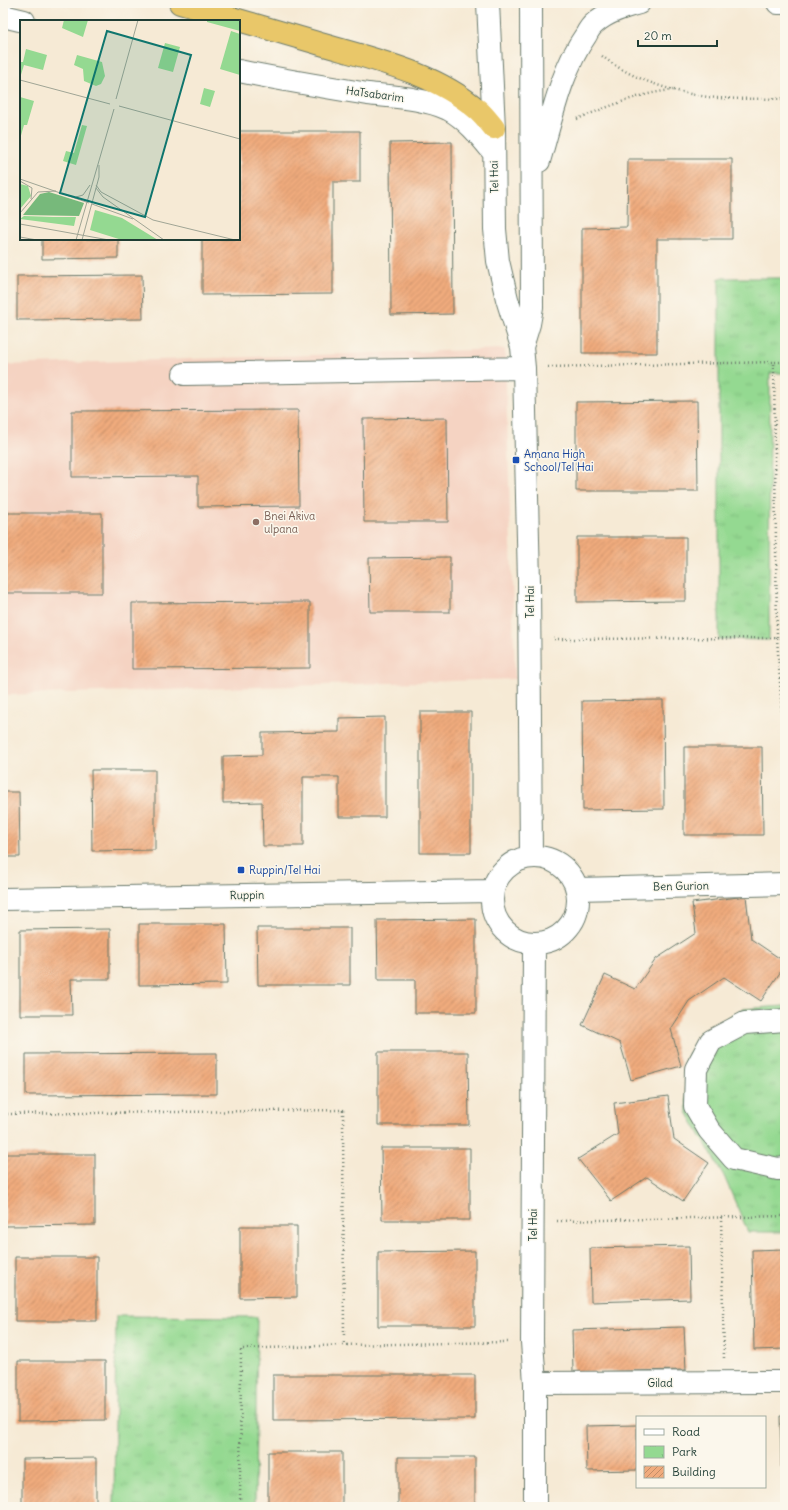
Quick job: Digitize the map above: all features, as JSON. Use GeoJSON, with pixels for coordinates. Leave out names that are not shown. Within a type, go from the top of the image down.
{"type":"FeatureCollection","features":[{"type":"Feature","properties":{"kind":"highway"},"geometry":{"type":"LineString","coordinates":[[180,3],[239,20]]}},
{"type":"Feature","properties":{"kind":"highway"},"geometry":{"type":"LineString","coordinates":[[240,20],[359,55],[433,80],[451,90],[480,111],[494,128]]}},
{"type":"Feature","properties":{"kind":"street","name":"Tel Hai"},"geometry":{"type":"LineString","coordinates":[[488,3],[494,128],[495,229],[498,261],[507,299],[522,347],[524,368],[530,640],[531,857]]}},
{"type":"Feature","properties":{"kind":"street","name":"Tel Hai"},"geometry":{"type":"LineString","coordinates":[[522,347],[529,324],[532,307],[531,3]]}},
{"type":"Feature","properties":{"kind":"street"},"geometry":{"type":"LineString","coordinates":[[532,184],[548,130],[573,56],[594,23],[610,12],[639,3]]}},
{"type":"Feature","properties":{"kind":"street"},"geometry":{"type":"LineString","coordinates":[[778,3],[785,3]]}},
{"type":"Feature","properties":{"kind":"street"},"geometry":{"type":"LineString","coordinates":[[3,16],[20,20]]}},
{"type":"Feature","properties":{"kind":"street","name":"HaTsabarim"},"geometry":{"type":"LineString","coordinates":[[240,71],[412,100],[439,106],[450,110],[464,120],[478,134],[494,154]]}},
{"type":"Feature","properties":{"kind":"street"},"geometry":{"type":"LineString","coordinates":[[184,374],[524,368]]}},
{"type":"Feature","properties":{"kind":"street"},"geometry":{"type":"LineString","coordinates":[[531,857],[546,858],[560,864],[570,875],[577,889],[578,908],[573,922],[563,934],[550,941],[534,944],[518,941],[505,933],[496,921],[491,906],[492,891],[495,882],[504,869],[516,861],[531,857]]}},
{"type":"Feature","properties":{"kind":"street","name":"Ben Gurion"},"geometry":{"type":"LineString","coordinates":[[577,889],[785,884]]}},
{"type":"Feature","properties":{"kind":"street","name":"Ruppin"},"geometry":{"type":"LineString","coordinates":[[3,899],[492,891]]}},
{"type":"Feature","properties":{"kind":"street","name":"Tel Hai"},"geometry":{"type":"LineString","coordinates":[[534,944],[532,1342],[535,1383],[534,1507]]}},
{"type":"Feature","properties":{"kind":"street"},"geometry":{"type":"LineString","coordinates":[[785,1020],[746,1022],[711,1041],[696,1069],[694,1106],[710,1130],[734,1159],[778,1169],[785,1168]]}},
{"type":"Feature","properties":{"kind":"street","name":"Gilad"},"geometry":{"type":"LineString","coordinates":[[535,1383],[785,1382]]}},
{"type":"Feature","properties":{"kind":"path"},"geometry":{"type":"LineString","coordinates":[[548,130],[615,104],[658,91],[677,90]]}},
{"type":"Feature","properties":{"kind":"path"},"geometry":{"type":"LineString","coordinates":[[774,362],[777,638],[785,757]]}},
{"type":"Feature","properties":{"kind":"path"},"geometry":{"type":"LineString","coordinates":[[524,368],[785,362]]}},
{"type":"Feature","properties":{"kind":"path"},"geometry":{"type":"LineString","coordinates":[[530,640],[777,638]]}},
{"type":"Feature","properties":{"kind":"path"},"geometry":{"type":"LineString","coordinates":[[3,1114],[343,1110],[344,1345]]}},
{"type":"Feature","properties":{"kind":"path"},"geometry":{"type":"LineString","coordinates":[[533,1221],[785,1216]]}},
{"type":"Feature","properties":{"kind":"path"},"geometry":{"type":"LineString","coordinates":[[721,1217],[724,1382]]}},
{"type":"Feature","properties":{"kind":"path"},"geometry":{"type":"LineString","coordinates":[[240,1507],[241,1349],[344,1345],[532,1342]]}},
{"type":"Feature","properties":{"kind":"shaded area","name":"Bnei Akiva ulpana"},"geometry":{"type":"Polygon","coordinates":[[[505,349],[515,679],[3,695],[3,365],[505,349]]]}},
{"type":"Feature","properties":{"kind":"green space"},"geometry":{"type":"Polygon","coordinates":[[[719,278],[785,278],[785,373],[770,373],[769,640],[719,639],[719,278]]]}},
{"type":"Feature","properties":{"kind":"green space"},"geometry":{"type":"Polygon","coordinates":[[[785,1006],[785,1232],[748,1232],[724,1176],[687,1112],[685,1061],[700,1036],[742,1009],[785,1006]]]}},
{"type":"Feature","properties":{"kind":"green space"},"geometry":{"type":"Polygon","coordinates":[[[116,1316],[257,1317],[255,1507],[114,1507],[116,1316]]]}},
{"type":"Feature","properties":{"kind":"building"},"geometry":{"type":"Polygon","coordinates":[[[240,131],[360,131],[360,182],[333,182],[333,294],[202,295],[202,240],[240,240],[240,131]]]}},
{"type":"Feature","properties":{"kind":"building"},"geometry":{"type":"Polygon","coordinates":[[[452,142],[453,314],[391,315],[390,143],[452,142]]]}},
{"type":"Feature","properties":{"kind":"building"},"geometry":{"type":"Polygon","coordinates":[[[628,159],[732,159],[732,239],[657,239],[657,353],[582,353],[582,228],[627,227],[628,159]]]}},
{"type":"Feature","properties":{"kind":"building"},"geometry":{"type":"Polygon","coordinates":[[[42,240],[118,240],[118,258],[42,259],[42,240]]]}},
{"type":"Feature","properties":{"kind":"building"},"geometry":{"type":"Polygon","coordinates":[[[142,275],[143,319],[17,320],[17,276],[142,275]]]}},
{"type":"Feature","properties":{"kind":"building"},"geometry":{"type":"Polygon","coordinates":[[[697,401],[698,491],[576,491],[576,402],[697,401]]]}},
{"type":"Feature","properties":{"kind":"building"},"geometry":{"type":"Polygon","coordinates":[[[298,410],[299,506],[198,507],[198,476],[72,477],[72,411],[298,410]]]}},
{"type":"Feature","properties":{"kind":"building"},"geometry":{"type":"Polygon","coordinates":[[[447,418],[448,522],[364,522],[363,419],[447,418]]]}},
{"type":"Feature","properties":{"kind":"building"},"geometry":{"type":"Polygon","coordinates":[[[4,513],[102,513],[102,593],[4,593],[4,513]]]}},
{"type":"Feature","properties":{"kind":"building"},"geometry":{"type":"Polygon","coordinates":[[[577,537],[686,537],[686,601],[577,602],[577,537]]]}},
{"type":"Feature","properties":{"kind":"building"},"geometry":{"type":"Polygon","coordinates":[[[450,557],[450,612],[370,612],[369,558],[450,557]]]}},
{"type":"Feature","properties":{"kind":"building"},"geometry":{"type":"Polygon","coordinates":[[[310,602],[310,668],[132,669],[132,603],[310,602]]]}},
{"type":"Feature","properties":{"kind":"building"},"geometry":{"type":"Polygon","coordinates":[[[663,700],[664,809],[583,810],[582,701],[663,700]]]}},
{"type":"Feature","properties":{"kind":"building"},"geometry":{"type":"Polygon","coordinates":[[[420,712],[471,712],[471,853],[420,853],[420,712]]]}},
{"type":"Feature","properties":{"kind":"building"},"geometry":{"type":"Polygon","coordinates":[[[385,717],[385,817],[339,817],[339,777],[303,777],[303,846],[263,846],[262,802],[223,803],[223,756],[262,755],[262,733],[339,732],[339,718],[385,717]]]}},
{"type":"Feature","properties":{"kind":"building"},"geometry":{"type":"Polygon","coordinates":[[[684,747],[762,747],[763,835],[684,835],[684,747]]]}},
{"type":"Feature","properties":{"kind":"building"},"geometry":{"type":"Polygon","coordinates":[[[91,770],[155,770],[155,850],[92,851],[91,770]]]}},
{"type":"Feature","properties":{"kind":"building"},"geometry":{"type":"Polygon","coordinates":[[[3,792],[19,792],[20,857],[3,857],[3,792]]]}},
{"type":"Feature","properties":{"kind":"building"},"geometry":{"type":"Polygon","coordinates":[[[746,896],[751,939],[785,962],[785,965],[761,1001],[724,977],[689,1001],[671,1029],[681,1066],[631,1080],[620,1043],[582,1025],[605,975],[635,989],[656,959],[696,933],[692,903],[746,896]]]}},
{"type":"Feature","properties":{"kind":"building"},"geometry":{"type":"Polygon","coordinates":[[[476,919],[476,1013],[415,1013],[415,980],[378,980],[377,920],[476,919]]]}},
{"type":"Feature","properties":{"kind":"building"},"geometry":{"type":"Polygon","coordinates":[[[139,924],[226,924],[227,984],[139,985],[139,924]]]}},
{"type":"Feature","properties":{"kind":"building"},"geometry":{"type":"Polygon","coordinates":[[[257,928],[350,928],[350,985],[258,985],[257,928]]]}},
{"type":"Feature","properties":{"kind":"building"},"geometry":{"type":"Polygon","coordinates":[[[110,929],[110,979],[71,979],[72,1015],[20,1015],[20,930],[110,929]]]}},
{"type":"Feature","properties":{"kind":"building"},"geometry":{"type":"Polygon","coordinates":[[[378,1052],[468,1052],[469,1125],[378,1125],[378,1052]]]}},
{"type":"Feature","properties":{"kind":"building"},"geometry":{"type":"Polygon","coordinates":[[[217,1053],[217,1094],[26,1095],[26,1054],[217,1053]]]}},
{"type":"Feature","properties":{"kind":"building"},"geometry":{"type":"Polygon","coordinates":[[[668,1096],[674,1139],[709,1163],[683,1201],[647,1177],[611,1201],[578,1159],[618,1134],[614,1103],[668,1096]]]}},
{"type":"Feature","properties":{"kind":"building"},"geometry":{"type":"Polygon","coordinates":[[[381,1148],[470,1148],[470,1220],[382,1220],[381,1148]]]}},
{"type":"Feature","properties":{"kind":"building"},"geometry":{"type":"Polygon","coordinates":[[[5,1154],[95,1154],[95,1225],[5,1226],[5,1154]]]}},
{"type":"Feature","properties":{"kind":"building"},"geometry":{"type":"Polygon","coordinates":[[[240,1226],[297,1226],[297,1297],[240,1298],[240,1226]]]}},
{"type":"Feature","properties":{"kind":"building"},"geometry":{"type":"Polygon","coordinates":[[[689,1246],[690,1299],[591,1302],[590,1248],[689,1246]]]}},
{"type":"Feature","properties":{"kind":"building"},"geometry":{"type":"Polygon","coordinates":[[[785,1249],[785,1349],[754,1350],[752,1250],[785,1249]]]}},
{"type":"Feature","properties":{"kind":"building"},"geometry":{"type":"Polygon","coordinates":[[[475,1251],[475,1326],[378,1326],[378,1252],[475,1251]]]}},
{"type":"Feature","properties":{"kind":"building"},"geometry":{"type":"Polygon","coordinates":[[[15,1257],[97,1257],[97,1321],[15,1321],[15,1257]]]}},
{"type":"Feature","properties":{"kind":"building"},"geometry":{"type":"Polygon","coordinates":[[[684,1327],[686,1370],[573,1372],[572,1330],[684,1327]]]}},
{"type":"Feature","properties":{"kind":"building"},"geometry":{"type":"Polygon","coordinates":[[[18,1361],[105,1361],[105,1420],[18,1421],[18,1361]]]}},
{"type":"Feature","properties":{"kind":"building"},"geometry":{"type":"Polygon","coordinates":[[[273,1375],[475,1375],[475,1419],[273,1420],[273,1375]]]}},
{"type":"Feature","properties":{"kind":"building"},"geometry":{"type":"Polygon","coordinates":[[[780,1416],[785,1416],[785,1467],[781,1467],[780,1416]]]}},
{"type":"Feature","properties":{"kind":"building"},"geometry":{"type":"Polygon","coordinates":[[[636,1425],[636,1470],[587,1471],[586,1426],[636,1425]]]}},
{"type":"Feature","properties":{"kind":"building"},"geometry":{"type":"Polygon","coordinates":[[[268,1452],[342,1452],[342,1507],[268,1507],[268,1452]]]}},
{"type":"Feature","properties":{"kind":"building"},"geometry":{"type":"Polygon","coordinates":[[[398,1457],[475,1457],[475,1507],[398,1507],[398,1457]]]}},
{"type":"Feature","properties":{"kind":"building"},"geometry":{"type":"Polygon","coordinates":[[[96,1458],[96,1507],[22,1507],[22,1459],[96,1458]]]}},
{"type":"Feature","properties":{"kind":"place","name":"Amana High School/Tel Hai"},"geometry":{"type":"Point","coordinates":[516,460]}},
{"type":"Feature","properties":{"kind":"place","name":"Bnei Akiva ulpana"},"geometry":{"type":"Point","coordinates":[256,522]}},
{"type":"Feature","properties":{"kind":"place","name":"Ruppin/Tel Hai"},"geometry":{"type":"Point","coordinates":[241,870]}}]}
